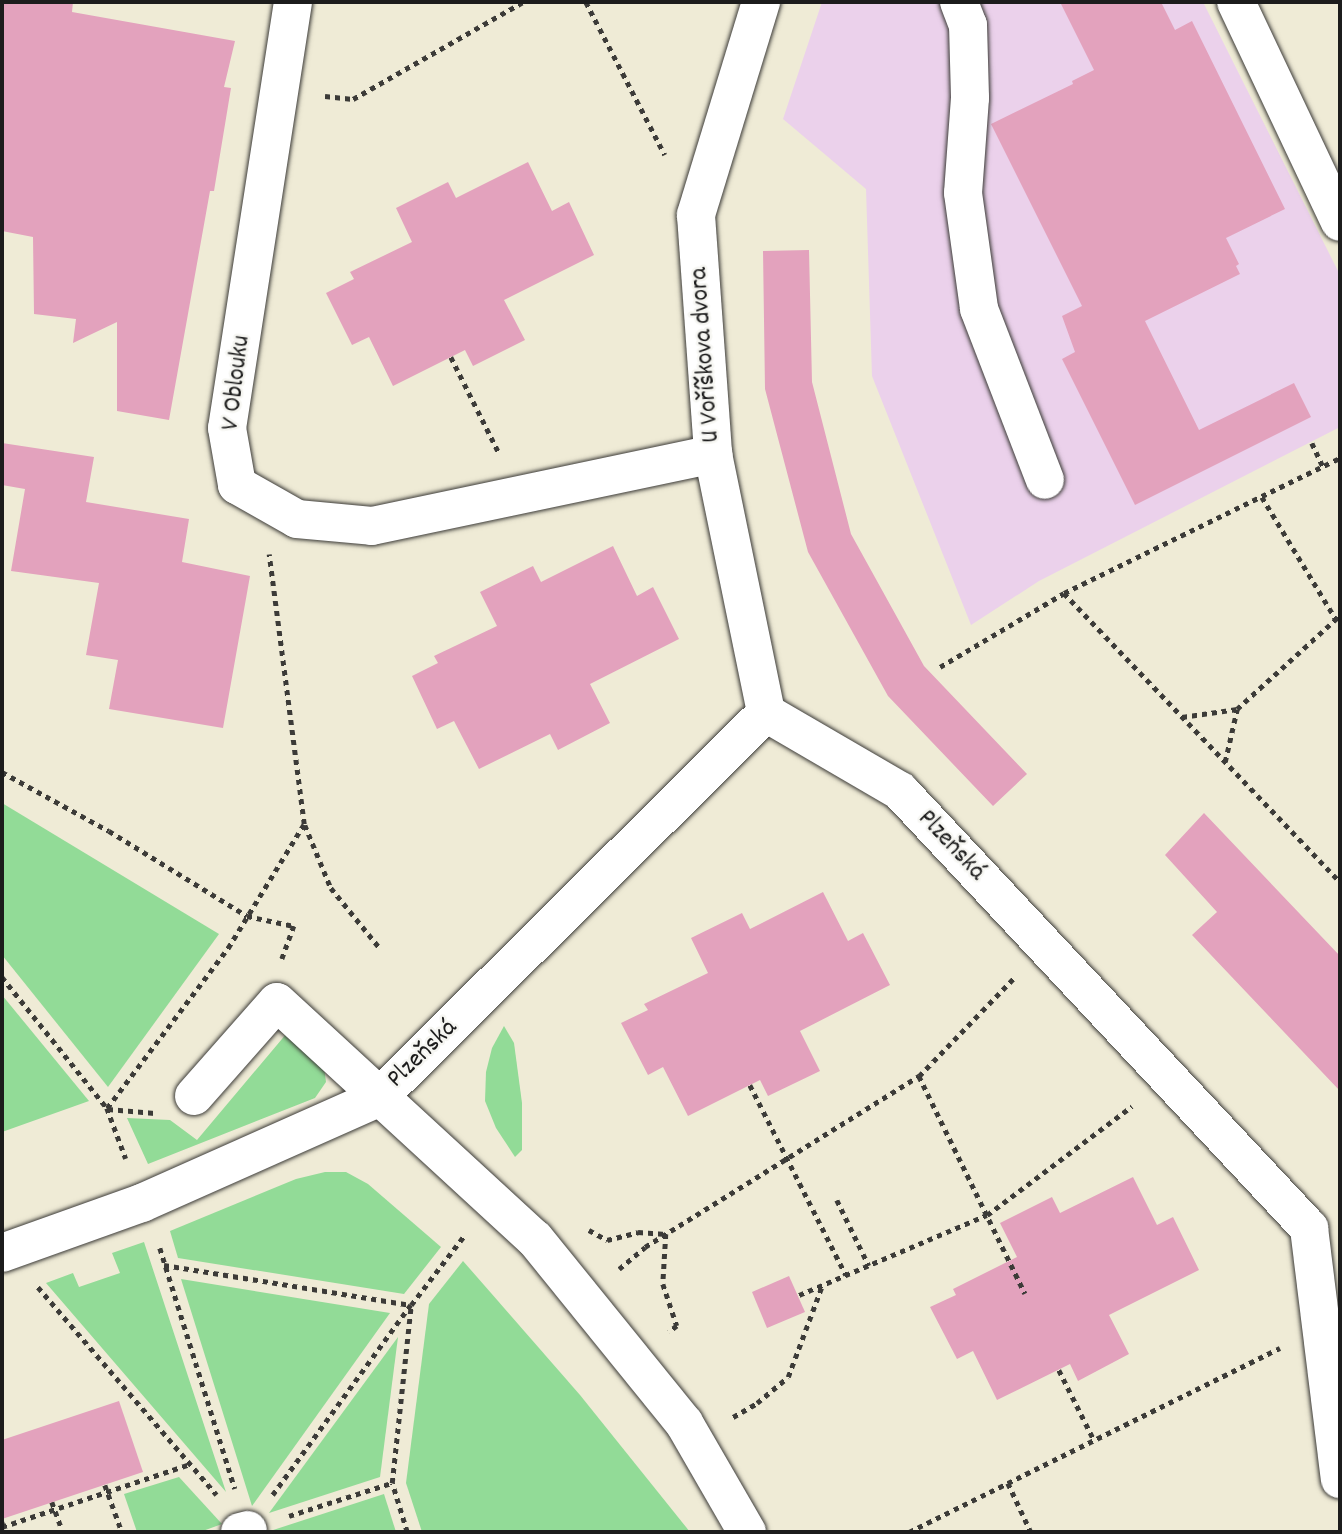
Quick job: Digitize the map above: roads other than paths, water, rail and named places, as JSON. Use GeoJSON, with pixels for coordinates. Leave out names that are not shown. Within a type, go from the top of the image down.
{"type":"FeatureCollection","features":[{"type":"Feature","properties":{"kind":"street","name":"V Oblouku"},"geometry":{"type":"LineString","coordinates":[[293,2],[227,428],[237,485],[297,519],[372,526],[713,454]]}},
{"type":"Feature","properties":{"kind":"street","name":"U Voříškova dvora"},"geometry":{"type":"LineString","coordinates":[[761,2],[696,215],[713,454],[766,713]]}},
{"type":"Feature","properties":{"kind":"street"},"geometry":{"type":"LineString","coordinates":[[959,2],[968,25],[970,98],[963,193],[979,309],[1045,480]]}},
{"type":"Feature","properties":{"kind":"street"},"geometry":{"type":"LineString","coordinates":[[1236,2],[1340,222]]}},
{"type":"Feature","properties":{"kind":"street","name":"Plzeňská"},"geometry":{"type":"LineString","coordinates":[[4,1252],[142,1203],[378,1098],[766,713],[900,791],[1309,1228],[1340,1479]]}},
{"type":"Feature","properties":{"kind":"street"},"geometry":{"type":"LineString","coordinates":[[194,1096],[277,1002],[378,1098]]}},
{"type":"Feature","properties":{"kind":"street","name":"Plzeňská"},"geometry":{"type":"LineString","coordinates":[[378,1098],[535,1239],[684,1423],[747,1532]]}}]}
